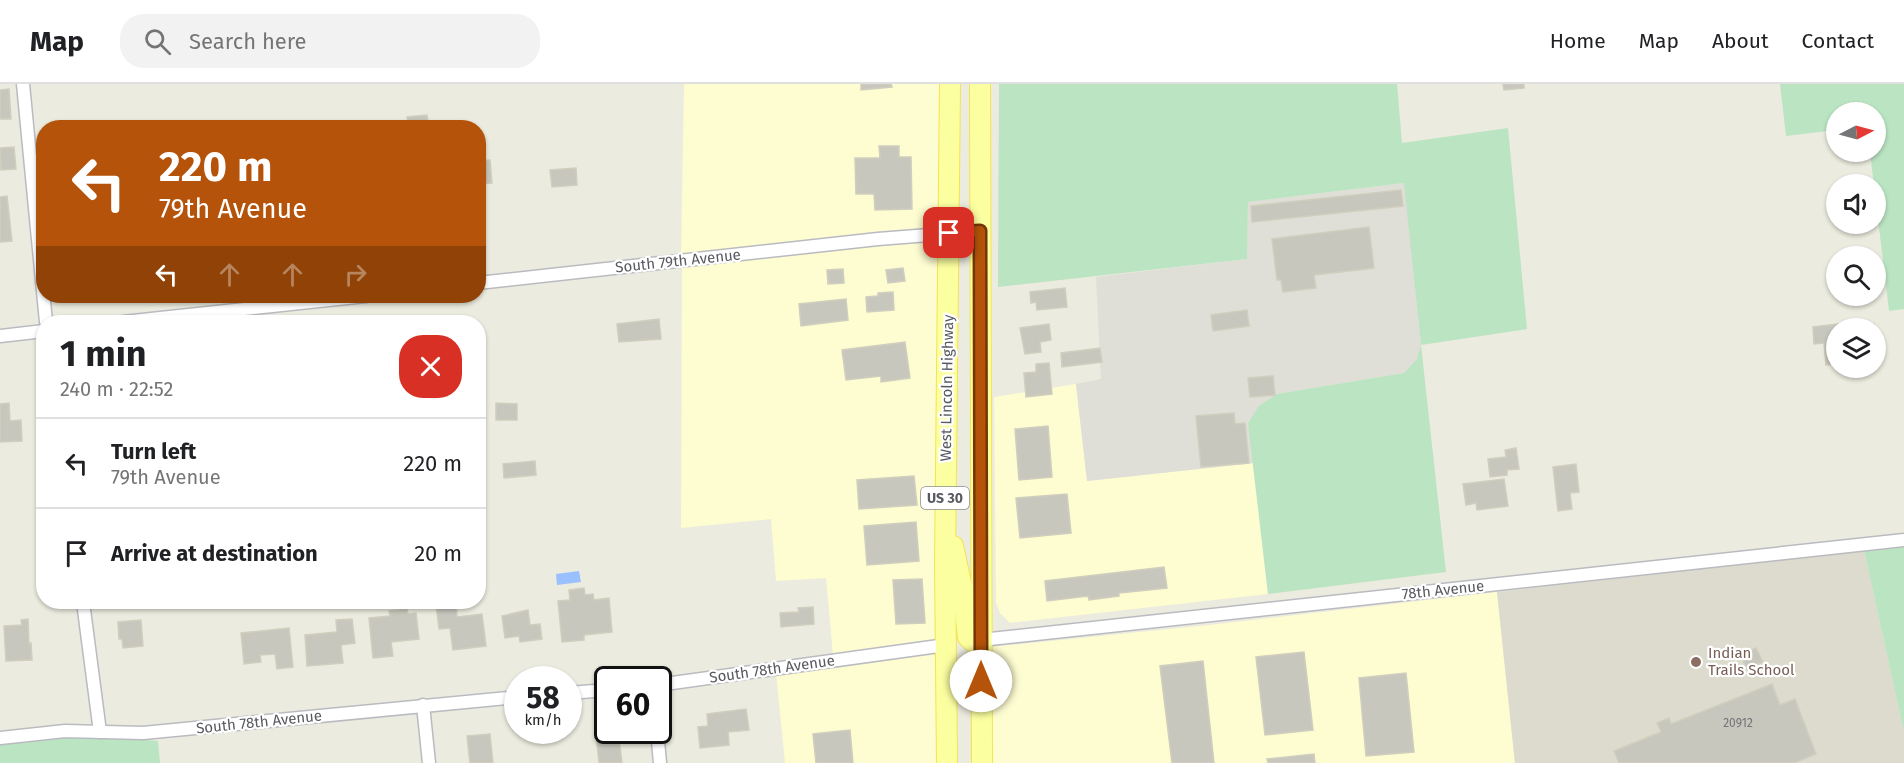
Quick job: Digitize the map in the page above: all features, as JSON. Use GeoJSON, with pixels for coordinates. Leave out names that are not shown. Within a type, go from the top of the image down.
{"type":"FeatureCollection","features":[{"type":"Feature","properties":{"kind":"main road","name":"West Lincoln Highway"},"geometry":{"type":"LineString","coordinates":[[947,763],[945,511],[950,84]]}},
{"type":"Feature","properties":{"kind":"main road","name":"US 30"},"geometry":{"type":"LineString","coordinates":[[980,84],[982,763]]}},
{"type":"Feature","properties":{"kind":"main road"},"geometry":{"type":"LineString","coordinates":[[945,511],[963,592],[968,637],[974,642],[981,640]]}},
{"type":"Feature","properties":{"kind":"street"},"geometry":{"type":"LineString","coordinates":[[23,84],[36,219]]}},
{"type":"Feature","properties":{"kind":"street","name":"South 79th Avenue"},"geometry":{"type":"LineString","coordinates":[[486,282],[878,238],[980,231]]}},
{"type":"Feature","properties":{"kind":"street"},"geometry":{"type":"LineString","coordinates":[[188,315],[301,303]]}},
{"type":"Feature","properties":{"kind":"street"},"geometry":{"type":"LineString","coordinates":[[0,336],[36,332]]}},
{"type":"Feature","properties":{"kind":"street","name":"78th Avenue"},"geometry":{"type":"LineString","coordinates":[[981,640],[1904,540]]}},
{"type":"Feature","properties":{"kind":"street"},"geometry":{"type":"LineString","coordinates":[[84,609],[100,732]]}},
{"type":"Feature","properties":{"kind":"street","name":"South 78th Avenue"},"geometry":{"type":"LineString","coordinates":[[672,683],[946,645]]}},
{"type":"Feature","properties":{"kind":"street","name":"South 78th Avenue"},"geometry":{"type":"LineString","coordinates":[[0,738],[65,731],[143,733],[504,698]]}},
{"type":"Feature","properties":{"kind":"street"},"geometry":{"type":"LineString","coordinates":[[423,705],[429,763]]}},
{"type":"Feature","properties":{"kind":"street"},"geometry":{"type":"LineString","coordinates":[[658,744],[660,763]]}},
{"type":"Feature","properties":{"kind":"shaded area"},"geometry":{"type":"Polygon","coordinates":[[[684,84],[944,84],[941,230],[681,254],[684,84]]]}},
{"type":"Feature","properties":{"kind":"shaded area"},"geometry":{"type":"Polygon","coordinates":[[[1405,183],[1421,344],[1417,359],[1404,373],[1277,394],[1248,422],[1254,463],[1087,481],[1076,384],[1101,379],[1096,277],[1247,259],[1248,202],[1405,183]]]}},
{"type":"Feature","properties":{"kind":"shaded area"},"geometry":{"type":"Polygon","coordinates":[[[943,238],[942,642],[833,655],[826,578],[776,581],[771,519],[681,528],[682,264],[943,238]]]}},
{"type":"Feature","properties":{"kind":"shaded area"},"geometry":{"type":"Polygon","coordinates":[[[1076,384],[1087,481],[1254,463],[1268,594],[1010,623],[1000,613],[996,603],[994,397],[1076,384]]]}},
{"type":"Feature","properties":{"kind":"shaded area","name":"Indian Trails School"},"geometry":{"type":"Polygon","coordinates":[[[1864,550],[1904,732],[1904,763],[1515,763],[1497,592],[1864,550]]]}},
{"type":"Feature","properties":{"kind":"shaded area"},"geometry":{"type":"Polygon","coordinates":[[[1497,592],[1515,763],[989,763],[990,647],[1497,592]]]}},
{"type":"Feature","properties":{"kind":"shaded area"},"geometry":{"type":"Polygon","coordinates":[[[941,650],[941,763],[785,763],[776,673],[941,650]]]}},
{"type":"Feature","properties":{"kind":"green space"},"geometry":{"type":"Polygon","coordinates":[[[999,84],[1397,84],[1402,143],[1508,128],[1527,329],[1421,345],[1446,572],[1268,594],[1248,423],[1259,406],[1277,394],[1404,373],[1417,359],[1421,344],[1404,183],[1248,202],[1247,259],[998,287],[999,84]]]}},
{"type":"Feature","properties":{"kind":"green space"},"geometry":{"type":"Polygon","coordinates":[[[1780,84],[1904,84],[1904,309],[1889,311],[1886,286],[1886,246],[1881,246],[1880,234],[1886,234],[1886,174],[1873,174],[1871,162],[1886,162],[1886,102],[1826,102],[1826,131],[1786,136],[1780,84]]]}},
{"type":"Feature","properties":{"kind":"green space"},"geometry":{"type":"Polygon","coordinates":[[[1904,546],[1904,732],[1864,550],[1904,546]]]}},
{"type":"Feature","properties":{"kind":"green space"},"geometry":{"type":"Polygon","coordinates":[[[89,735],[158,741],[160,763],[0,763],[0,744],[89,735]]]}},
{"type":"Feature","properties":{"kind":"water"},"geometry":{"type":"Polygon","coordinates":[[[579,571],[581,582],[557,585],[556,574],[579,571]]]}},
{"type":"Feature","properties":{"kind":"building"},"geometry":{"type":"Polygon","coordinates":[[[861,84],[891,84],[892,87],[861,90],[861,84]]]}},
{"type":"Feature","properties":{"kind":"building"},"geometry":{"type":"Polygon","coordinates":[[[1503,84],[1524,84],[1524,88],[1504,90],[1503,84]]]}},
{"type":"Feature","properties":{"kind":"building"},"geometry":{"type":"Polygon","coordinates":[[[9,89],[11,119],[0,119],[0,90],[9,89]]]}},
{"type":"Feature","properties":{"kind":"building"},"geometry":{"type":"Polygon","coordinates":[[[427,115],[428,120],[408,120],[407,117],[427,115]]]}},
{"type":"Feature","properties":{"kind":"building"},"geometry":{"type":"Polygon","coordinates":[[[879,146],[899,146],[899,157],[911,157],[912,209],[875,210],[874,194],[856,194],[855,158],[880,158],[879,146]]]}},
{"type":"Feature","properties":{"kind":"building"},"geometry":{"type":"Polygon","coordinates":[[[14,147],[16,169],[1,170],[0,148],[14,147]]]}},
{"type":"Feature","properties":{"kind":"building"},"geometry":{"type":"Polygon","coordinates":[[[486,160],[490,160],[492,183],[486,183],[486,160]]]}},
{"type":"Feature","properties":{"kind":"building"},"geometry":{"type":"Polygon","coordinates":[[[576,168],[577,185],[552,187],[550,170],[576,168]]]}},
{"type":"Feature","properties":{"kind":"building"},"geometry":{"type":"Polygon","coordinates":[[[1401,190],[1403,206],[1252,222],[1251,206],[1401,190]]]}},
{"type":"Feature","properties":{"kind":"building"},"geometry":{"type":"Polygon","coordinates":[[[7,196],[12,241],[0,242],[0,197],[7,196]]]}},
{"type":"Feature","properties":{"kind":"building"},"geometry":{"type":"Polygon","coordinates":[[[1369,227],[1374,268],[1314,275],[1316,288],[1283,292],[1281,280],[1277,280],[1272,239],[1369,227]]]}},
{"type":"Feature","properties":{"kind":"building"},"geometry":{"type":"Polygon","coordinates":[[[903,268],[905,281],[888,283],[886,270],[903,268]]]}},
{"type":"Feature","properties":{"kind":"building"},"geometry":{"type":"Polygon","coordinates":[[[843,269],[844,283],[828,284],[827,270],[843,269]]]}},
{"type":"Feature","properties":{"kind":"building"},"geometry":{"type":"Polygon","coordinates":[[[1065,288],[1067,307],[1037,310],[1036,302],[1031,303],[1030,292],[1065,288]]]}},
{"type":"Feature","properties":{"kind":"building"},"geometry":{"type":"Polygon","coordinates":[[[893,292],[894,310],[867,312],[866,297],[893,292]]]}},
{"type":"Feature","properties":{"kind":"building"},"geometry":{"type":"Polygon","coordinates":[[[846,299],[848,320],[801,326],[799,304],[846,299]]]}},
{"type":"Feature","properties":{"kind":"building"},"geometry":{"type":"Polygon","coordinates":[[[1247,310],[1249,326],[1213,331],[1211,315],[1247,310]]]}},
{"type":"Feature","properties":{"kind":"building"},"geometry":{"type":"Polygon","coordinates":[[[659,319],[661,339],[619,342],[617,324],[659,319]]]}},
{"type":"Feature","properties":{"kind":"building"},"geometry":{"type":"Polygon","coordinates":[[[1049,324],[1051,340],[1040,342],[1041,352],[1025,354],[1020,328],[1049,324]]]}},
{"type":"Feature","properties":{"kind":"building"},"geometry":{"type":"Polygon","coordinates":[[[1826,325],[1826,365],[1824,343],[1814,344],[1813,327],[1826,325]]]}},
{"type":"Feature","properties":{"kind":"building"},"geometry":{"type":"Polygon","coordinates":[[[905,342],[910,378],[881,382],[881,376],[846,380],[842,350],[905,342]]]}},
{"type":"Feature","properties":{"kind":"building"},"geometry":{"type":"Polygon","coordinates":[[[1100,348],[1102,362],[1062,367],[1061,353],[1100,348]]]}},
{"type":"Feature","properties":{"kind":"building"},"geometry":{"type":"Polygon","coordinates":[[[1049,363],[1052,394],[1026,397],[1024,373],[1036,372],[1036,364],[1049,363]]]}},
{"type":"Feature","properties":{"kind":"building"},"geometry":{"type":"Polygon","coordinates":[[[1273,376],[1275,395],[1250,397],[1248,378],[1273,376]]]}},
{"type":"Feature","properties":{"kind":"building"},"geometry":{"type":"Polygon","coordinates":[[[9,403],[10,421],[21,420],[22,441],[0,442],[0,404],[9,403]]]}},
{"type":"Feature","properties":{"kind":"building"},"geometry":{"type":"Polygon","coordinates":[[[496,403],[517,404],[517,420],[496,420],[496,403]]]}},
{"type":"Feature","properties":{"kind":"building"},"geometry":{"type":"Polygon","coordinates":[[[1234,413],[1235,424],[1245,423],[1249,463],[1201,467],[1196,416],[1234,413]]]}},
{"type":"Feature","properties":{"kind":"building"},"geometry":{"type":"Polygon","coordinates":[[[1048,426],[1052,477],[1019,480],[1015,429],[1048,426]]]}},
{"type":"Feature","properties":{"kind":"building"},"geometry":{"type":"Polygon","coordinates":[[[1516,448],[1519,469],[1507,470],[1507,475],[1490,477],[1488,459],[1506,457],[1505,450],[1516,448]]]}},
{"type":"Feature","properties":{"kind":"building"},"geometry":{"type":"Polygon","coordinates":[[[535,461],[536,475],[504,478],[503,464],[535,461]]]}},
{"type":"Feature","properties":{"kind":"building"},"geometry":{"type":"Polygon","coordinates":[[[1576,464],[1579,492],[1570,493],[1572,509],[1558,511],[1553,467],[1576,464]]]}},
{"type":"Feature","properties":{"kind":"building"},"geometry":{"type":"Polygon","coordinates":[[[914,476],[917,505],[859,509],[857,480],[914,476]]]}},
{"type":"Feature","properties":{"kind":"building"},"geometry":{"type":"Polygon","coordinates":[[[1504,479],[1508,506],[1477,510],[1476,503],[1466,505],[1463,484],[1504,479]]]}},
{"type":"Feature","properties":{"kind":"building"},"geometry":{"type":"Polygon","coordinates":[[[1067,494],[1071,533],[1020,538],[1016,498],[1067,494]]]}},
{"type":"Feature","properties":{"kind":"building"},"geometry":{"type":"Polygon","coordinates":[[[916,522],[919,561],[867,565],[864,526],[916,522]]]}},
{"type":"Feature","properties":{"kind":"building"},"geometry":{"type":"Polygon","coordinates":[[[1164,567],[1167,588],[1119,593],[1119,596],[1089,600],[1088,596],[1047,601],[1045,581],[1164,567]]]}},
{"type":"Feature","properties":{"kind":"building"},"geometry":{"type":"Polygon","coordinates":[[[922,579],[925,623],[896,624],[893,580],[922,579]]]}},
{"type":"Feature","properties":{"kind":"building"},"geometry":{"type":"Polygon","coordinates":[[[584,588],[585,595],[593,594],[594,600],[609,598],[612,632],[584,635],[584,640],[562,642],[558,601],[570,600],[569,590],[584,588]]]}},
{"type":"Feature","properties":{"kind":"building"},"geometry":{"type":"Polygon","coordinates":[[[813,607],[814,624],[781,627],[780,613],[799,612],[798,608],[813,607]]]}},
{"type":"Feature","properties":{"kind":"building"},"geometry":{"type":"Polygon","coordinates":[[[407,609],[408,614],[416,613],[419,639],[391,642],[393,656],[373,658],[369,618],[390,616],[389,611],[407,609]]]}},
{"type":"Feature","properties":{"kind":"building"},"geometry":{"type":"Polygon","coordinates":[[[437,609],[456,609],[457,617],[482,614],[486,646],[453,650],[450,628],[439,629],[437,609]]]}},
{"type":"Feature","properties":{"kind":"building"},"geometry":{"type":"Polygon","coordinates":[[[528,610],[530,625],[540,624],[542,639],[520,642],[519,636],[505,638],[502,616],[528,610]]]}},
{"type":"Feature","properties":{"kind":"building"},"geometry":{"type":"Polygon","coordinates":[[[28,619],[32,660],[6,661],[4,626],[22,625],[21,620],[28,619]]]}},
{"type":"Feature","properties":{"kind":"building"},"geometry":{"type":"Polygon","coordinates":[[[352,619],[355,643],[341,645],[343,663],[307,666],[305,635],[337,632],[336,620],[352,619]]]}},
{"type":"Feature","properties":{"kind":"building"},"geometry":{"type":"Polygon","coordinates":[[[141,620],[143,646],[123,648],[122,639],[119,639],[118,622],[141,620]]]}},
{"type":"Feature","properties":{"kind":"building"},"geometry":{"type":"Polygon","coordinates":[[[289,628],[293,667],[277,669],[275,654],[260,655],[261,662],[244,664],[241,633],[289,628]]]}},
{"type":"Feature","properties":{"kind":"building"},"geometry":{"type":"Polygon","coordinates":[[[1756,648],[1763,662],[1747,669],[1740,655],[1756,648]]]}},
{"type":"Feature","properties":{"kind":"building"},"geometry":{"type":"Polygon","coordinates":[[[1304,652],[1313,730],[1265,735],[1256,657],[1304,652]]]}},
{"type":"Feature","properties":{"kind":"building"},"geometry":{"type":"Polygon","coordinates":[[[1203,661],[1214,763],[1172,763],[1160,666],[1203,661]]]}},
{"type":"Feature","properties":{"kind":"building"},"geometry":{"type":"Polygon","coordinates":[[[1406,673],[1414,752],[1366,756],[1359,678],[1406,673]]]}},
{"type":"Feature","properties":{"kind":"building","name":"Indian Trails School"},"geometry":{"type":"Polygon","coordinates":[[[1772,684],[1780,705],[1795,699],[1816,754],[1794,763],[1619,763],[1614,751],[1661,732],[1657,723],[1669,718],[1671,724],[1772,684]]]}},
{"type":"Feature","properties":{"kind":"building"},"geometry":{"type":"Polygon","coordinates":[[[746,709],[749,730],[728,732],[729,745],[700,748],[698,727],[708,726],[707,714],[746,709]]]}},
{"type":"Feature","properties":{"kind":"building"},"geometry":{"type":"Polygon","coordinates":[[[850,730],[853,763],[816,763],[813,734],[850,730]]]}},
{"type":"Feature","properties":{"kind":"building"},"geometry":{"type":"Polygon","coordinates":[[[490,734],[493,763],[470,763],[467,736],[490,734]]]}},
{"type":"Feature","properties":{"kind":"building"},"geometry":{"type":"Polygon","coordinates":[[[597,744],[620,744],[622,763],[599,763],[597,744]]]}},
{"type":"Feature","properties":{"kind":"building"},"geometry":{"type":"Polygon","coordinates":[[[1314,754],[1315,763],[1268,763],[1267,759],[1314,754]]]}},
{"type":"Feature","properties":{"kind":"place","name":"Indian Trails School"},"geometry":{"type":"Point","coordinates":[1696,662]}},
{"type":"Feature","properties":{"kind":"route"},"geometry":{"type":"LineString","coordinates":[[949,233],[980,231],[981,681]]}}]}
